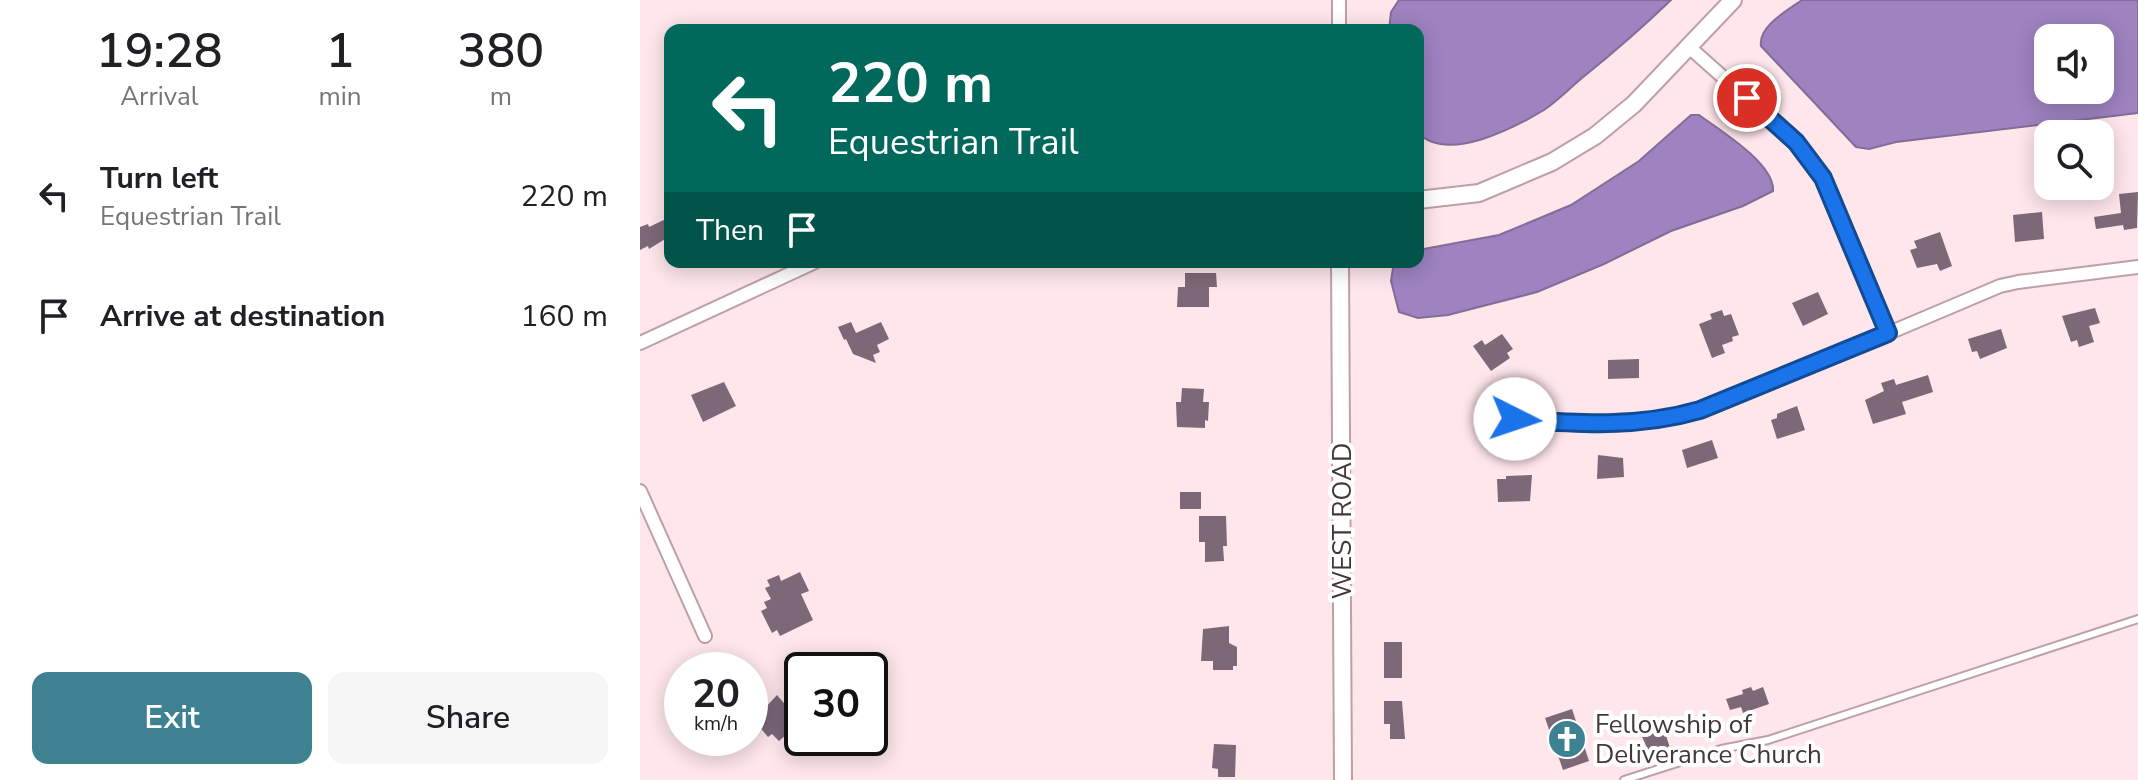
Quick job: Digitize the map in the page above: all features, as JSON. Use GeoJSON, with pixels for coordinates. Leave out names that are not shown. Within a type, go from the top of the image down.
{"type":"FeatureCollection","features":[{"type":"Feature","properties":{"kind":"street"},"geometry":{"type":"LineString","coordinates":[[1339,0],[1339,24]]}},
{"type":"Feature","properties":{"kind":"street"},"geometry":{"type":"LineString","coordinates":[[1424,199],[1479,193],[1552,162],[1595,136],[1634,104],[1733,0]]}},
{"type":"Feature","properties":{"kind":"street"},"geometry":{"type":"LineString","coordinates":[[1689,47],[1786,133],[1813,163],[1831,193],[1888,333]]}},
{"type":"Feature","properties":{"kind":"street"},"geometry":{"type":"LineString","coordinates":[[1515,419],[1614,425],[1671,418],[1700,410],[2000,286],[2138,267]]}},
{"type":"Feature","properties":{"kind":"street"},"geometry":{"type":"LineString","coordinates":[[640,343],[802,268]]}},
{"type":"Feature","properties":{"kind":"street","name":"WEST ROAD"},"geometry":{"type":"LineString","coordinates":[[1340,268],[1343,780]]}},
{"type":"Feature","properties":{"kind":"street"},"geometry":{"type":"LineString","coordinates":[[640,491],[705,636]]}},
{"type":"Feature","properties":{"kind":"lane"},"geometry":{"type":"LineString","coordinates":[[1624,780],[1721,749],[1768,740],[2138,619]]}},
{"type":"Feature","properties":{"kind":"shaded area"},"geometry":{"type":"Polygon","coordinates":[[[1399,0],[1671,0],[1544,110],[1481,140],[1446,145],[1424,137],[1424,24],[1390,24],[1391,12],[1399,0]]]}},
{"type":"Feature","properties":{"kind":"shaded area"},"geometry":{"type":"Polygon","coordinates":[[[1802,0],[2138,0],[2138,113],[2080,120],[2034,120],[2034,125],[1896,142],[1869,149],[1856,147],[1761,46],[1764,32],[1802,0]]]}},
{"type":"Feature","properties":{"kind":"shaded area"},"geometry":{"type":"Polygon","coordinates":[[[1691,115],[1699,115],[1756,159],[1771,181],[1773,191],[1743,206],[1671,231],[1537,292],[1448,315],[1418,318],[1399,312],[1391,281],[1393,268],[1424,268],[1424,249],[1499,235],[1571,205],[1639,161],[1691,115]]]}},
{"type":"Feature","properties":{"kind":"building"},"geometry":{"type":"Polygon","coordinates":[[[2138,192],[2137,228],[2124,230],[2123,225],[2096,229],[2094,217],[2121,213],[2119,194],[2138,192]]]}},
{"type":"Feature","properties":{"kind":"building"},"geometry":{"type":"Polygon","coordinates":[[[2042,212],[2044,239],[2015,242],[2013,215],[2042,212]]]}},
{"type":"Feature","properties":{"kind":"building"},"geometry":{"type":"Polygon","coordinates":[[[664,220],[664,240],[649,249],[648,246],[640,250],[640,227],[648,224],[649,227],[664,220]]]}},
{"type":"Feature","properties":{"kind":"building"},"geometry":{"type":"Polygon","coordinates":[[[1940,232],[1952,266],[1940,271],[1937,264],[1917,268],[1910,250],[1917,248],[1914,241],[1940,232]]]}},
{"type":"Feature","properties":{"kind":"building"},"geometry":{"type":"Polygon","coordinates":[[[1185,273],[1216,273],[1217,287],[1209,287],[1209,307],[1177,307],[1178,287],[1185,287],[1185,273]]]}},
{"type":"Feature","properties":{"kind":"building"},"geometry":{"type":"Polygon","coordinates":[[[1818,292],[1828,314],[1803,326],[1792,303],[1818,292]]]}},
{"type":"Feature","properties":{"kind":"building"},"geometry":{"type":"Polygon","coordinates":[[[2095,308],[2100,323],[2089,326],[2094,342],[2079,347],[2077,340],[2071,342],[2062,316],[2095,308]]]}},
{"type":"Feature","properties":{"kind":"building"},"geometry":{"type":"Polygon","coordinates":[[[1722,310],[1724,316],[1731,314],[1739,335],[1722,345],[1725,353],[1712,358],[1699,324],[1712,319],[1710,314],[1722,310]]]}},
{"type":"Feature","properties":{"kind":"building"},"geometry":{"type":"Polygon","coordinates":[[[851,322],[856,333],[881,322],[889,339],[877,345],[880,352],[873,355],[876,363],[853,354],[844,340],[838,327],[851,322]]]}},
{"type":"Feature","properties":{"kind":"building"},"geometry":{"type":"Polygon","coordinates":[[[2001,329],[2007,348],[1980,359],[1977,351],[1972,352],[1968,339],[2001,329]]]}},
{"type":"Feature","properties":{"kind":"building"},"geometry":{"type":"Polygon","coordinates":[[[1502,334],[1513,349],[1507,353],[1510,358],[1491,371],[1473,346],[1482,340],[1485,345],[1502,334]]]}},
{"type":"Feature","properties":{"kind":"building"},"geometry":{"type":"Polygon","coordinates":[[[1639,359],[1639,378],[1608,379],[1608,360],[1639,359]]]}},
{"type":"Feature","properties":{"kind":"building"},"geometry":{"type":"Polygon","coordinates":[[[1928,375],[1933,392],[1902,402],[1906,414],[1873,424],[1865,400],[1884,391],[1881,383],[1894,379],[1896,385],[1928,375]]]}},
{"type":"Feature","properties":{"kind":"building"},"geometry":{"type":"Polygon","coordinates":[[[724,382],[736,406],[703,422],[691,395],[724,382]]]}},
{"type":"Feature","properties":{"kind":"building"},"geometry":{"type":"Polygon","coordinates":[[[1182,388],[1204,389],[1203,402],[1209,402],[1205,428],[1177,427],[1176,402],[1181,402],[1182,388]]]}},
{"type":"Feature","properties":{"kind":"building"},"geometry":{"type":"Polygon","coordinates":[[[1797,406],[1805,430],[1777,439],[1771,420],[1777,418],[1777,414],[1797,406]]]}},
{"type":"Feature","properties":{"kind":"building"},"geometry":{"type":"Polygon","coordinates":[[[1712,440],[1718,458],[1687,468],[1682,450],[1712,440]]]}},
{"type":"Feature","properties":{"kind":"building"},"geometry":{"type":"Polygon","coordinates":[[[1598,455],[1623,458],[1624,477],[1597,479],[1598,455]]]}},
{"type":"Feature","properties":{"kind":"building"},"geometry":{"type":"Polygon","coordinates":[[[1532,475],[1530,501],[1498,502],[1497,479],[1532,475]]]}},
{"type":"Feature","properties":{"kind":"building"},"geometry":{"type":"Polygon","coordinates":[[[1180,492],[1201,492],[1201,509],[1180,509],[1180,492]]]}},
{"type":"Feature","properties":{"kind":"building"},"geometry":{"type":"Polygon","coordinates":[[[1199,516],[1226,516],[1224,561],[1205,562],[1205,542],[1199,542],[1199,516]]]}},
{"type":"Feature","properties":{"kind":"building"},"geometry":{"type":"Polygon","coordinates":[[[800,572],[809,591],[801,594],[813,620],[780,636],[777,630],[772,633],[761,611],[767,608],[764,602],[771,599],[765,588],[770,586],[767,580],[779,575],[781,581],[800,572]]]}},
{"type":"Feature","properties":{"kind":"building"},"geometry":{"type":"Polygon","coordinates":[[[1229,626],[1229,643],[1237,647],[1237,666],[1233,666],[1233,670],[1213,670],[1213,661],[1201,661],[1203,629],[1229,626]]]}},
{"type":"Feature","properties":{"kind":"building"},"geometry":{"type":"Polygon","coordinates":[[[1384,642],[1402,642],[1402,678],[1384,678],[1384,642]]]}},
{"type":"Feature","properties":{"kind":"building"},"geometry":{"type":"Polygon","coordinates":[[[1751,687],[1753,691],[1763,687],[1769,704],[1743,713],[1741,707],[1730,710],[1726,699],[1743,694],[1742,690],[1751,687]]]}},
{"type":"Feature","properties":{"kind":"building"},"geometry":{"type":"Polygon","coordinates":[[[777,695],[784,703],[784,737],[779,741],[772,734],[768,737],[768,705],[777,695]]]}},
{"type":"Feature","properties":{"kind":"building"},"geometry":{"type":"Polygon","coordinates":[[[1384,701],[1402,701],[1405,739],[1390,739],[1390,724],[1384,724],[1384,701]]]}},
{"type":"Feature","properties":{"kind":"building","name":"Fellowship of Deliverance Church"},"geometry":{"type":"Polygon","coordinates":[[[1572,709],[1589,761],[1563,770],[1545,718],[1572,709]]]}},
{"type":"Feature","properties":{"kind":"building"},"geometry":{"type":"Polygon","coordinates":[[[1662,722],[1672,755],[1653,762],[1641,734],[1644,728],[1662,722]]]}},
{"type":"Feature","properties":{"kind":"building"},"geometry":{"type":"Polygon","coordinates":[[[1214,744],[1236,745],[1235,777],[1218,777],[1218,769],[1212,768],[1214,744]]]}},
{"type":"Feature","properties":{"kind":"place","name":"Fellowship of Deliverance Church"},"geometry":{"type":"Point","coordinates":[1567,739]}},
{"type":"Feature","properties":{"kind":"route"},"geometry":{"type":"LineString","coordinates":[[1515,419],[1614,425],[1671,418],[1700,410],[1888,333],[1823,178],[1796,142],[1747,98]]}}]}
